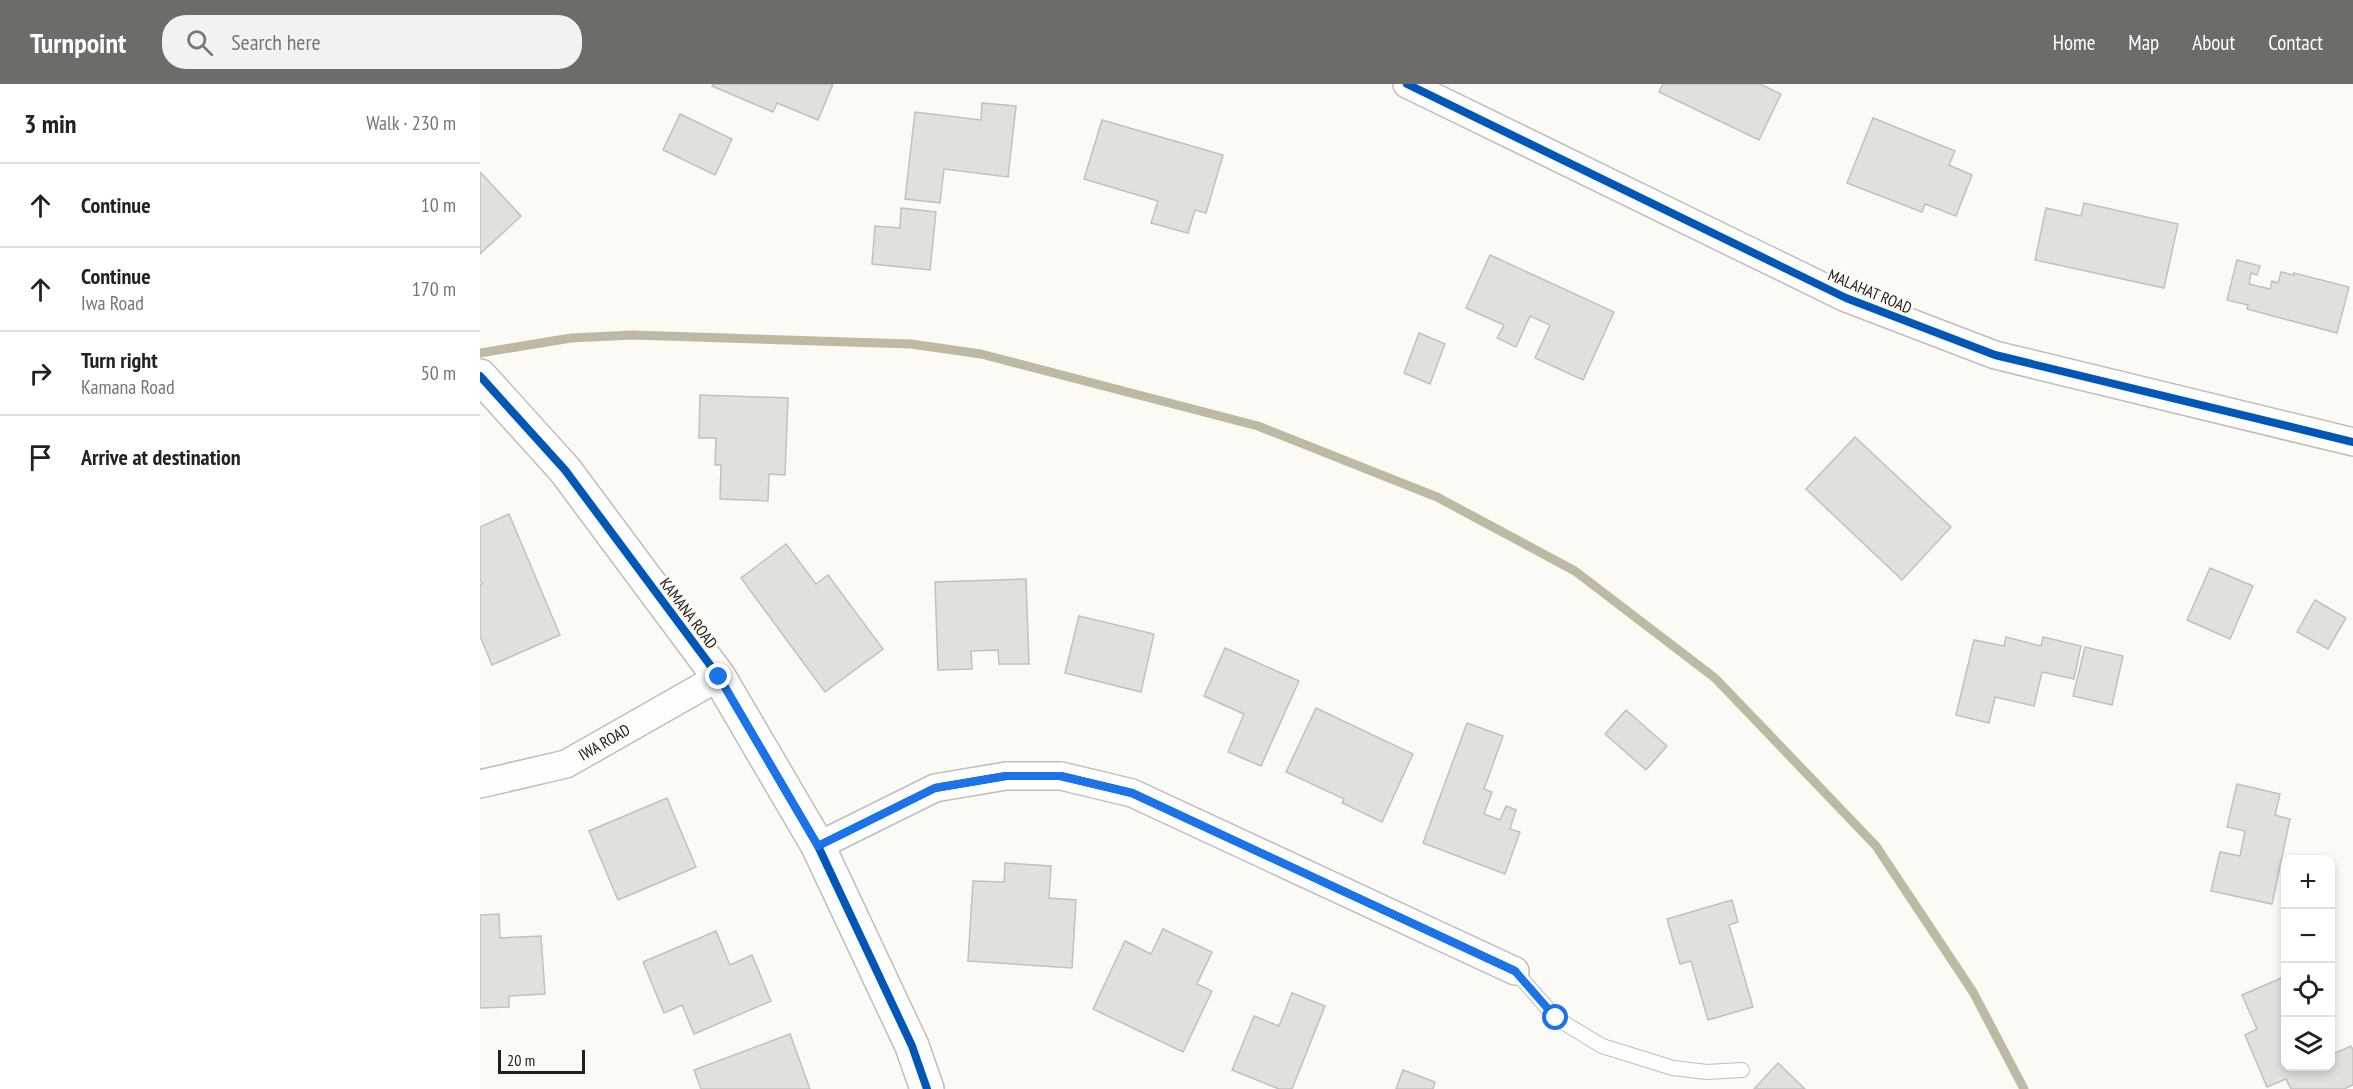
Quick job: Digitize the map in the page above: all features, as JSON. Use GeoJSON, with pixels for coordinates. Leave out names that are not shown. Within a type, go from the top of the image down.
{"type":"FeatureCollection","features":[{"type":"Feature","properties":{"kind":"street","name":"MALAHAT ROAD"},"geometry":{"type":"LineString","coordinates":[[1407,84],[1846,298],[1995,355],[2353,442]]}},
{"type":"Feature","properties":{"kind":"street","name":"KAMANA ROAD"},"geometry":{"type":"LineString","coordinates":[[480,376],[565,470],[719,677],[818,846],[912,1046],[927,1089]]}},
{"type":"Feature","properties":{"kind":"street","name":"IWA ROAD"},"geometry":{"type":"LineString","coordinates":[[480,784],[567,764],[719,677]]}},
{"type":"Feature","properties":{"kind":"street"},"geometry":{"type":"LineString","coordinates":[[818,846],[935,788],[1006,776],[1060,776],[1132,793],[1515,971]]}},
{"type":"Feature","properties":{"kind":"lane"},"geometry":{"type":"LineString","coordinates":[[1515,971],[1556,1018],[1602,1046],[1672,1068],[1707,1072],[1742,1070]]}},
{"type":"Feature","properties":{"kind":"building"},"geometry":{"type":"Polygon","coordinates":[[[713,84],[833,84],[818,120],[777,103],[773,112],[712,86],[713,84]]]}},
{"type":"Feature","properties":{"kind":"building"},"geometry":{"type":"Polygon","coordinates":[[[1663,84],[1760,84],[1781,94],[1759,140],[1659,92],[1663,84]]]}},
{"type":"Feature","properties":{"kind":"building"},"geometry":{"type":"Polygon","coordinates":[[[982,103],[1016,106],[1008,177],[944,169],[940,203],[905,199],[915,112],[981,120],[982,103]]]}},
{"type":"Feature","properties":{"kind":"building"},"geometry":{"type":"Polygon","coordinates":[[[680,114],[732,139],[715,175],[663,150],[680,114]]]}},
{"type":"Feature","properties":{"kind":"building"},"geometry":{"type":"Polygon","coordinates":[[[1873,118],[1955,151],[1949,165],[1972,175],[1956,216],[1925,204],[1922,212],[1847,183],[1873,118]]]}},
{"type":"Feature","properties":{"kind":"building"},"geometry":{"type":"Polygon","coordinates":[[[1102,120],[1223,155],[1206,213],[1195,210],[1188,233],[1151,223],[1158,201],[1084,179],[1102,120]]]}},
{"type":"Feature","properties":{"kind":"building"},"geometry":{"type":"Polygon","coordinates":[[[480,172],[521,216],[480,254],[480,172]]]}},
{"type":"Feature","properties":{"kind":"building"},"geometry":{"type":"Polygon","coordinates":[[[2084,203],[2178,224],[2164,288],[2035,260],[2046,208],[2081,216],[2084,203]]]}},
{"type":"Feature","properties":{"kind":"building"},"geometry":{"type":"Polygon","coordinates":[[[901,208],[936,212],[930,270],[872,264],[875,226],[900,228],[901,208]]]}},
{"type":"Feature","properties":{"kind":"building"},"geometry":{"type":"Polygon","coordinates":[[[1490,255],[1614,312],[1583,380],[1535,358],[1550,325],[1530,316],[1516,347],[1497,338],[1504,325],[1466,308],[1490,255]]]}},
{"type":"Feature","properties":{"kind":"building"},"geometry":{"type":"Polygon","coordinates":[[[2237,260],[2260,266],[2257,275],[2251,273],[2249,284],[2270,289],[2272,281],[2278,283],[2281,272],[2294,275],[2294,273],[2349,287],[2337,333],[2247,309],[2248,305],[2227,300],[2237,260]]]}},
{"type":"Feature","properties":{"kind":"building"},"geometry":{"type":"Polygon","coordinates":[[[1419,333],[1445,344],[1430,384],[1404,373],[1419,333]]]}},
{"type":"Feature","properties":{"kind":"building"},"geometry":{"type":"Polygon","coordinates":[[[700,395],[788,398],[785,475],[769,474],[768,501],[720,499],[721,465],[715,465],[716,438],[699,438],[700,395]]]}},
{"type":"Feature","properties":{"kind":"building"},"geometry":{"type":"Polygon","coordinates":[[[1855,437],[1951,527],[1902,580],[1806,489],[1855,437]]]}},
{"type":"Feature","properties":{"kind":"building"},"geometry":{"type":"Polygon","coordinates":[[[509,514],[560,635],[492,665],[480,636],[480,585],[482,584],[480,579],[480,527],[509,514]]]}},
{"type":"Feature","properties":{"kind":"building"},"geometry":{"type":"Polygon","coordinates":[[[786,544],[816,584],[828,575],[883,649],[825,692],[741,578],[786,544]]]}},
{"type":"Feature","properties":{"kind":"building"},"geometry":{"type":"Polygon","coordinates":[[[2210,568],[2253,586],[2230,639],[2187,620],[2210,568]]]}},
{"type":"Feature","properties":{"kind":"building"},"geometry":{"type":"Polygon","coordinates":[[[1026,579],[1029,664],[999,664],[998,650],[971,651],[972,669],[938,670],[935,582],[1026,579]]]}},
{"type":"Feature","properties":{"kind":"building"},"geometry":{"type":"Polygon","coordinates":[[[2315,600],[2346,618],[2328,649],[2297,632],[2315,600]]]}},
{"type":"Feature","properties":{"kind":"building"},"geometry":{"type":"Polygon","coordinates":[[[1079,616],[1154,634],[1141,692],[1065,673],[1079,616]]]}},
{"type":"Feature","properties":{"kind":"building"},"geometry":{"type":"Polygon","coordinates":[[[2006,637],[2041,646],[2043,637],[2081,646],[2074,679],[2042,672],[2034,706],[1995,697],[1989,723],[1956,715],[1974,640],[2004,646],[2006,637]]]}},
{"type":"Feature","properties":{"kind":"building"},"geometry":{"type":"Polygon","coordinates":[[[2085,647],[2123,656],[2112,705],[2073,696],[2085,647]]]}},
{"type":"Feature","properties":{"kind":"building"},"geometry":{"type":"Polygon","coordinates":[[[1225,648],[1299,681],[1261,766],[1228,752],[1244,714],[1204,696],[1225,648]]]}},
{"type":"Feature","properties":{"kind":"building"},"geometry":{"type":"Polygon","coordinates":[[[1316,708],[1413,754],[1382,822],[1342,803],[1344,799],[1286,772],[1316,708]]]}},
{"type":"Feature","properties":{"kind":"building"},"geometry":{"type":"Polygon","coordinates":[[[1626,710],[1667,746],[1646,770],[1605,734],[1626,710]]]}},
{"type":"Feature","properties":{"kind":"building"},"geometry":{"type":"Polygon","coordinates":[[[1467,723],[1503,736],[1484,789],[1492,792],[1484,814],[1500,820],[1506,806],[1516,810],[1510,829],[1520,832],[1505,874],[1423,843],[1467,723]]]}},
{"type":"Feature","properties":{"kind":"building"},"geometry":{"type":"Polygon","coordinates":[[[2237,784],[2280,794],[2275,815],[2290,819],[2272,904],[2211,891],[2220,852],[2240,856],[2245,831],[2227,827],[2237,784]]]}},
{"type":"Feature","properties":{"kind":"building"},"geometry":{"type":"Polygon","coordinates":[[[667,798],[696,867],[618,900],[589,831],[667,798]]]}},
{"type":"Feature","properties":{"kind":"building"},"geometry":{"type":"Polygon","coordinates":[[[1005,863],[1051,866],[1049,898],[1076,900],[1072,968],[968,961],[973,881],[1004,882],[1005,863]]]}},
{"type":"Feature","properties":{"kind":"building"},"geometry":{"type":"Polygon","coordinates":[[[1732,900],[1738,922],[1729,925],[1753,1007],[1708,1020],[1691,961],[1680,964],[1667,919],[1732,900]]]}},
{"type":"Feature","properties":{"kind":"building"},"geometry":{"type":"Polygon","coordinates":[[[499,914],[500,938],[541,936],[545,994],[509,996],[509,1007],[480,1008],[480,915],[499,914]]]}},
{"type":"Feature","properties":{"kind":"building"},"geometry":{"type":"Polygon","coordinates":[[[1163,929],[1212,952],[1197,984],[1212,991],[1183,1052],[1093,1009],[1125,941],[1151,954],[1163,929]]]}},
{"type":"Feature","properties":{"kind":"building"},"geometry":{"type":"Polygon","coordinates":[[[716,931],[730,965],[752,955],[771,1001],[694,1034],[682,1005],[664,1013],[643,962],[716,931]]]}},
{"type":"Feature","properties":{"kind":"building"},"geometry":{"type":"Polygon","coordinates":[[[2281,978],[2281,1071],[2335,1071],[2335,1053],[2351,1046],[2353,1085],[2344,1089],[2291,1089],[2286,1079],[2267,1087],[2245,1035],[2257,1029],[2242,995],[2281,978]]]}},
{"type":"Feature","properties":{"kind":"building"},"geometry":{"type":"Polygon","coordinates":[[[1292,993],[1325,1006],[1292,1089],[1279,1089],[1232,1070],[1254,1016],[1279,1026],[1292,993]]]}},
{"type":"Feature","properties":{"kind":"building"},"geometry":{"type":"Polygon","coordinates":[[[790,1034],[810,1089],[701,1089],[694,1070],[790,1034]]]}},
{"type":"Feature","properties":{"kind":"building"},"geometry":{"type":"Polygon","coordinates":[[[1778,1063],[1805,1089],[1754,1089],[1778,1063]]]}},
{"type":"Feature","properties":{"kind":"building"},"geometry":{"type":"Polygon","coordinates":[[[1403,1070],[1435,1082],[1433,1089],[1396,1089],[1403,1070]]]}},
{"type":"Feature","properties":{"kind":"waterway"},"geometry":{"type":"LineString","coordinates":[[480,353],[571,338],[633,335],[911,344],[981,354],[1258,426],[1437,497],[1575,571],[1715,678],[1876,846],[1973,992],[2024,1089]]}},
{"type":"Feature","properties":{"kind":"cycle path"},"geometry":{"type":"LineString","coordinates":[[1407,84],[1846,298],[1995,355],[2353,442]]}},
{"type":"Feature","properties":{"kind":"cycle path"},"geometry":{"type":"LineString","coordinates":[[480,376],[565,470],[719,677],[818,846],[912,1046],[927,1089]]}},
{"type":"Feature","properties":{"kind":"cycle path"},"geometry":{"type":"LineString","coordinates":[[818,846],[935,788],[1006,776],[1061,776],[1132,793],[1515,971]]}},
{"type":"Feature","properties":{"kind":"route"},"geometry":{"type":"LineString","coordinates":[[719,677],[818,846],[935,788],[1006,776],[1060,776],[1132,793],[1515,971],[1556,1018]]}}]}
